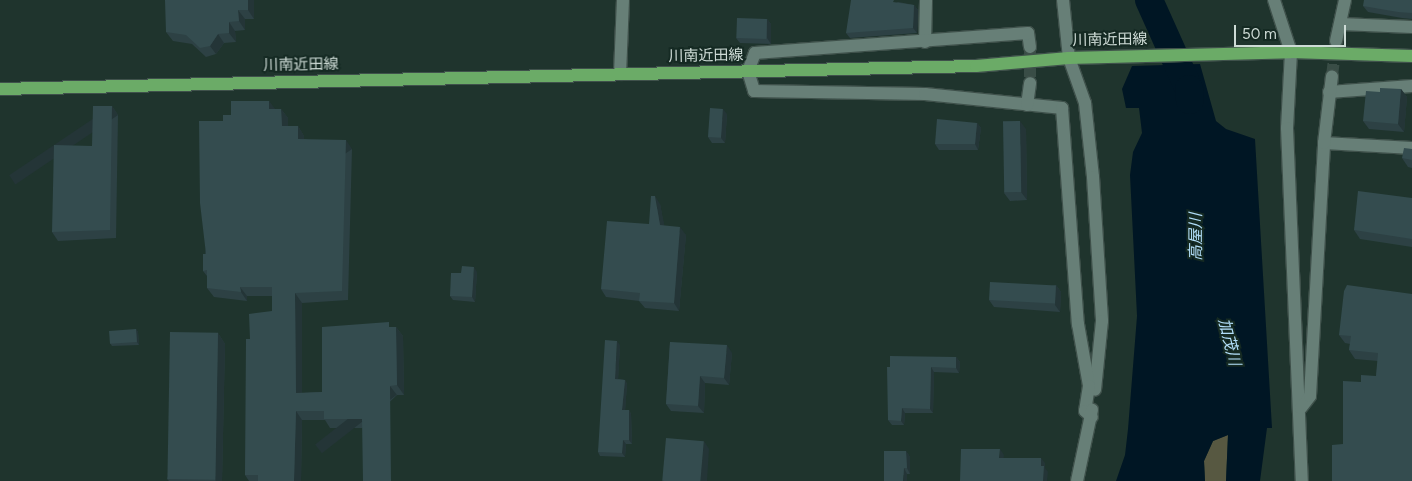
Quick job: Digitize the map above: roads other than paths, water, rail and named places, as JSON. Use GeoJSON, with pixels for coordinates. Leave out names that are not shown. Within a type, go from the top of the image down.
{"type":"FeatureCollection","features":[{"type":"Feature","properties":{"kind":"main road","name":"川南近田線"},"geometry":{"type":"LineString","coordinates":[[0,89],[976,66],[1086,57],[1291,52],[1412,56]]}},
{"type":"Feature","properties":{"kind":"street"},"geometry":{"type":"LineString","coordinates":[[620,74],[623,0]]}},
{"type":"Feature","properties":{"kind":"street"},"geometry":{"type":"LineString","coordinates":[[925,42],[926,0]]}},
{"type":"Feature","properties":{"kind":"street"},"geometry":{"type":"LineString","coordinates":[[1063,0],[1069,58],[1085,103],[1096,216],[1102,321],[1092,417],[1077,481]]}},
{"type":"Feature","properties":{"kind":"street"},"geometry":{"type":"LineString","coordinates":[[1274,0],[1291,52],[1287,128],[1301,408],[1302,481]]}},
{"type":"Feature","properties":{"kind":"street"},"geometry":{"type":"LineString","coordinates":[[1336,41],[1345,0]]}},
{"type":"Feature","properties":{"kind":"street"},"geometry":{"type":"LineString","coordinates":[[1341,24],[1412,27]]}},
{"type":"Feature","properties":{"kind":"street"},"geometry":{"type":"LineString","coordinates":[[1030,47],[1028,33],[755,53],[748,71],[754,92],[925,94],[1062,108],[1078,324],[1090,386],[1085,411],[1092,417]]}},
{"type":"Feature","properties":{"kind":"street"},"geometry":{"type":"LineString","coordinates":[[1301,408],[1310,396],[1324,143],[1332,76]]}},
{"type":"Feature","properties":{"kind":"street"},"geometry":{"type":"LineString","coordinates":[[1027,104],[1030,83]]}},
{"type":"Feature","properties":{"kind":"street"},"geometry":{"type":"LineString","coordinates":[[1329,92],[1412,86]]}},
{"type":"Feature","properties":{"kind":"street"},"geometry":{"type":"LineString","coordinates":[[1324,143],[1412,148]]}},
{"type":"Feature","properties":{"kind":"water","name":"加茂川"},"geometry":{"type":"Polygon","coordinates":[[[1200,64],[1216,121],[1226,129],[1255,139],[1272,428],[1267,428],[1260,481],[1226,481],[1228,435],[1213,441],[1204,461],[1205,481],[1116,481],[1125,455],[1137,316],[1130,175],[1133,152],[1142,133],[1139,108],[1126,108],[1122,89],[1132,66],[1200,64]]]}},
{"type":"Feature","properties":{"kind":"waterway","name":"高屋川"},"geometry":{"type":"LineString","coordinates":[[1149,0],[1189,89],[1190,100]]}},
{"type":"Feature","properties":{"kind":"tunnel"},"geometry":{"type":"LineString","coordinates":[[1332,76],[1336,43]]}},
{"type":"Feature","properties":{"kind":"tunnel"},"geometry":{"type":"LineString","coordinates":[[1030,47],[1030,83]]}}]}
